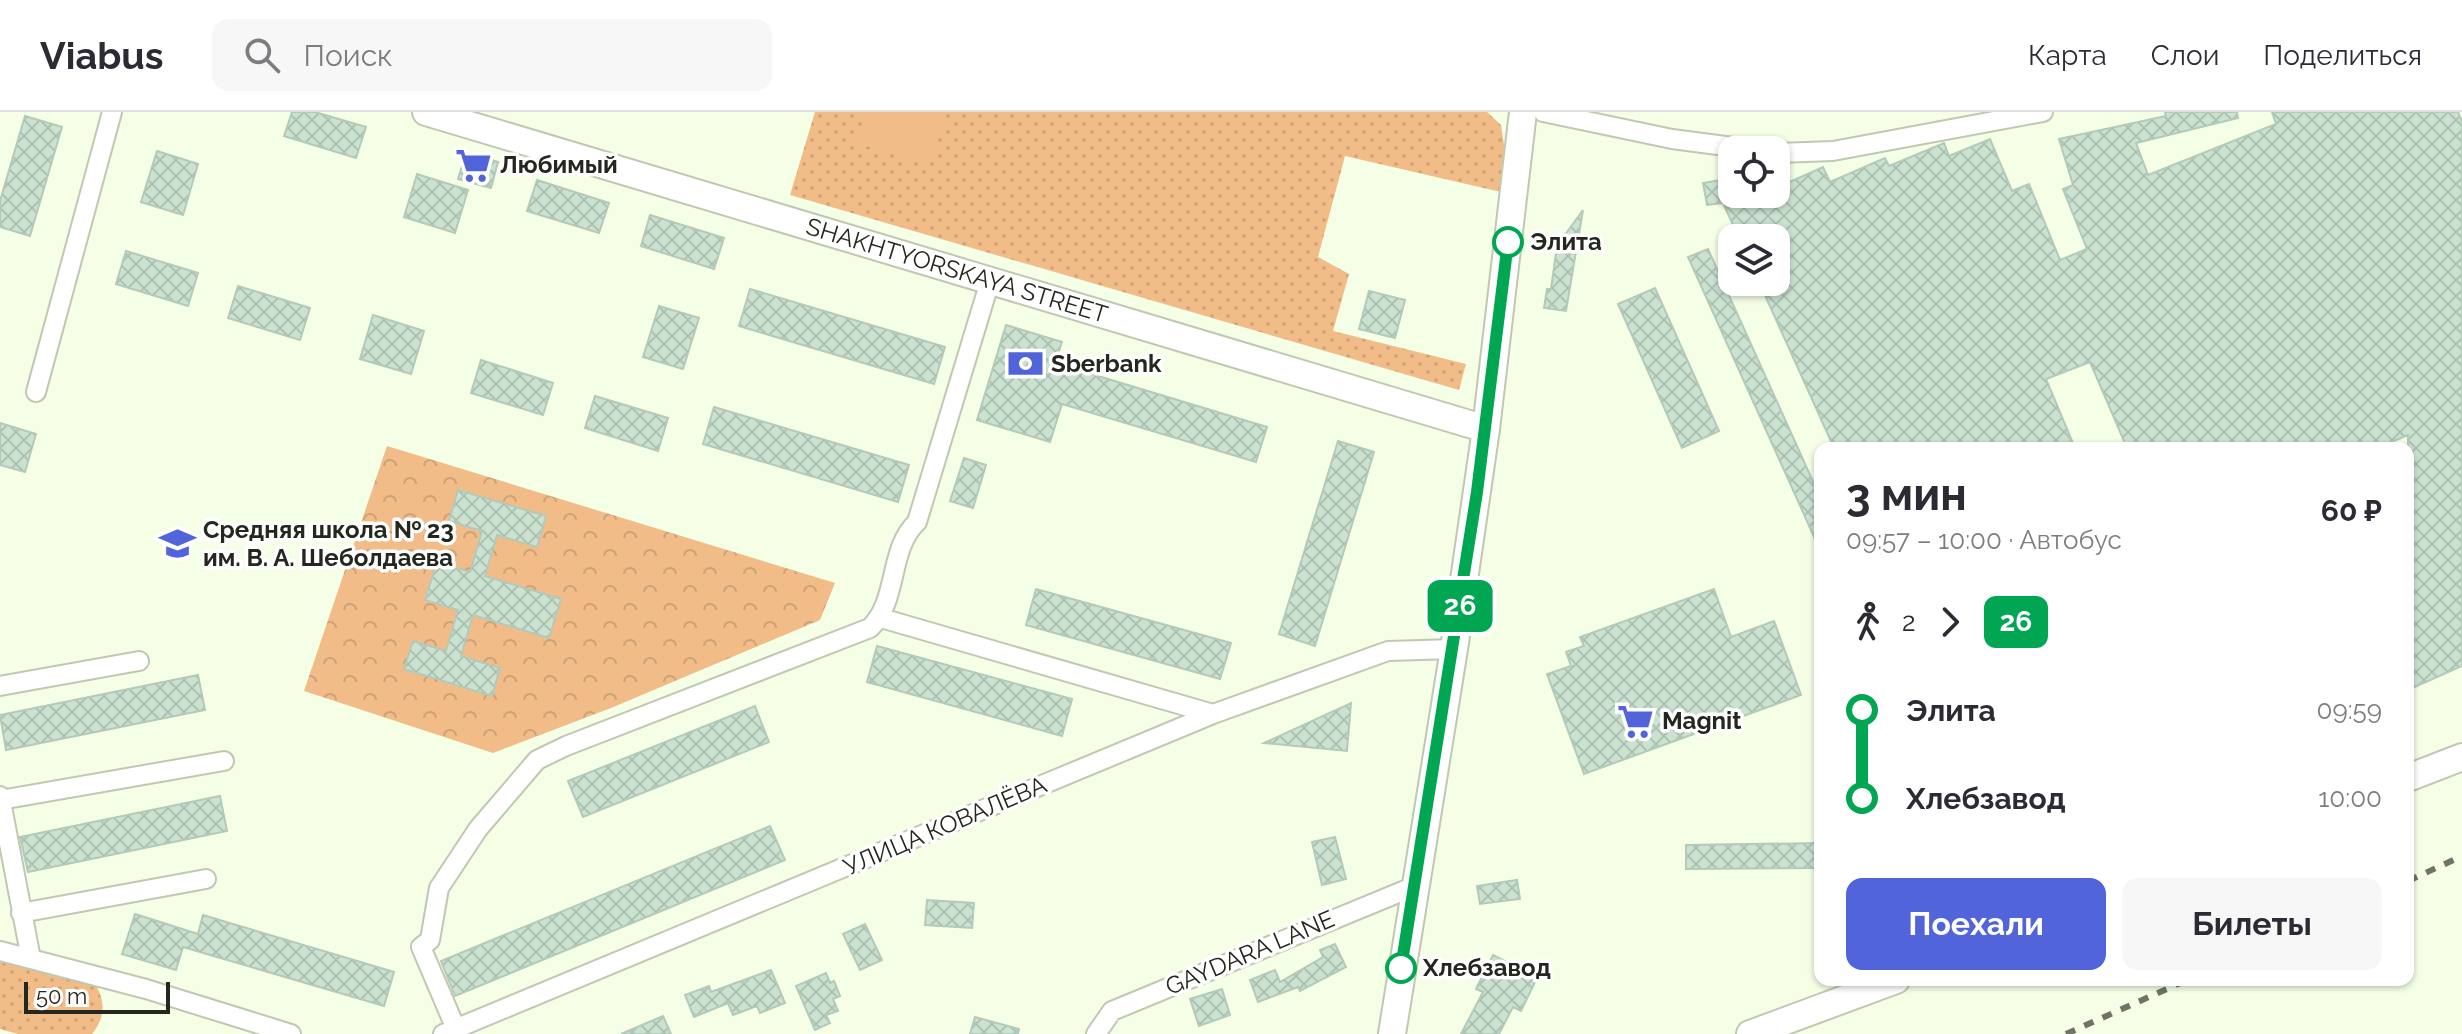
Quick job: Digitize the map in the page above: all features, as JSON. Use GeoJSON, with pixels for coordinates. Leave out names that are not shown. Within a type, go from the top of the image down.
{"type":"FeatureCollection","features":[{"type":"Feature","properties":{"kind":"street"},"geometry":{"type":"LineString","coordinates":[[36,392],[112,112]]}},
{"type":"Feature","properties":{"kind":"street","name":"SHAKHTYORSKAYA STREET"},"geometry":{"type":"LineString","coordinates":[[426,112],[1486,429]]}},
{"type":"Feature","properties":{"kind":"street"},"geometry":{"type":"LineString","coordinates":[[1392,1034],[1486,429],[1523,112]]}},
{"type":"Feature","properties":{"kind":"street"},"geometry":{"type":"LineString","coordinates":[[1543,112],[1672,139],[1718,145]]}},
{"type":"Feature","properties":{"kind":"street"},"geometry":{"type":"LineString","coordinates":[[1790,153],[1833,151],[2043,112]]}},
{"type":"Feature","properties":{"kind":"street"},"geometry":{"type":"LineString","coordinates":[[450,1032],[421,947],[430,940],[439,888],[478,829],[537,760],[870,628],[881,618],[906,532],[917,522],[990,281]]}},
{"type":"Feature","properties":{"kind":"street"},"geometry":{"type":"LineString","coordinates":[[881,618],[1213,714]]}},
{"type":"Feature","properties":{"kind":"street","name":"УЛИЦА КОВАЛЁВА"},"geometry":{"type":"LineString","coordinates":[[450,1032],[1213,714],[1388,651],[1454,649]]}},
{"type":"Feature","properties":{"kind":"street"},"geometry":{"type":"LineString","coordinates":[[0,686],[139,661]]}},
{"type":"Feature","properties":{"kind":"street"},"geometry":{"type":"LineString","coordinates":[[2414,776],[2462,757]]}},
{"type":"Feature","properties":{"kind":"street"},"geometry":{"type":"LineString","coordinates":[[31,959],[0,798],[224,761]]}},
{"type":"Feature","properties":{"kind":"street"},"geometry":{"type":"LineString","coordinates":[[21,913],[206,879]]}},
{"type":"Feature","properties":{"kind":"street","name":"GAYDARA LANE"},"geometry":{"type":"LineString","coordinates":[[1096,1034],[1112,1011],[1415,886]]}},
{"type":"Feature","properties":{"kind":"street"},"geometry":{"type":"LineString","coordinates":[[0,951],[146,989],[291,1034]]}},
{"type":"Feature","properties":{"kind":"street"},"geometry":{"type":"LineString","coordinates":[[1750,1034],[1880,986]]}},
{"type":"Feature","properties":{"kind":"green space"},"geometry":{"type":"Polygon","coordinates":[[[815,112],[1487,112],[1501,125],[1505,151],[1501,192],[1345,156],[1318,257],[1349,274],[1333,331],[1466,364],[1459,390],[790,195],[815,112]]]}},
{"type":"Feature","properties":{"kind":"green space"},"geometry":{"type":"Polygon","coordinates":[[[867,112],[946,112],[929,165],[857,143],[867,112]]]}},
{"type":"Feature","properties":{"kind":"green space"},"geometry":{"type":"Polygon","coordinates":[[[387,446],[835,583],[820,620],[611,708],[493,753],[304,691],[387,446]]]}},
{"type":"Feature","properties":{"kind":"green space"},"geometry":{"type":"Polygon","coordinates":[[[0,958],[97,987],[102,1012],[92,1034],[18,1034],[0,1029],[0,958]]]}},
{"type":"Feature","properties":{"kind":"building"},"geometry":{"type":"Polygon","coordinates":[[[292,112],[315,112],[366,127],[356,158],[284,136],[292,112]]]}},
{"type":"Feature","properties":{"kind":"building"},"geometry":{"type":"Polygon","coordinates":[[[2165,112],[2237,112],[2238,118],[2136,143],[2148,175],[2276,124],[2272,112],[2458,112],[2462,122],[2462,666],[2414,687],[2414,442],[2408,442],[2408,435],[2391,442],[2124,442],[2090,362],[2046,379],[2072,442],[1831,442],[1765,296],[1790,296],[1790,224],[1733,224],[1725,208],[1790,208],[1790,182],[1823,167],[1830,182],[1885,158],[1889,166],[1944,143],[1949,156],[1990,139],[2012,191],[2029,184],[2060,260],[2087,249],[2063,189],[2073,185],[2059,139],[2166,116],[2165,112]]]}},
{"type":"Feature","properties":{"kind":"building"},"geometry":{"type":"Polygon","coordinates":[[[25,116],[62,127],[30,236],[0,227],[0,201],[25,116]]]}},
{"type":"Feature","properties":{"kind":"building"},"geometry":{"type":"Polygon","coordinates":[[[157,151],[198,164],[183,215],[141,202],[157,151]]]}},
{"type":"Feature","properties":{"kind":"building"},"geometry":{"type":"Polygon","coordinates":[[[466,153],[498,162],[491,188],[458,179],[466,153]]]}},
{"type":"Feature","properties":{"kind":"building"},"geometry":{"type":"Polygon","coordinates":[[[417,174],[468,190],[455,233],[404,217],[417,174]]]}},
{"type":"Feature","properties":{"kind":"building"},"geometry":{"type":"Polygon","coordinates":[[[537,180],[609,203],[599,233],[527,211],[537,180]]]}},
{"type":"Feature","properties":{"kind":"building"},"geometry":{"type":"Polygon","coordinates":[[[1718,180],[1718,204],[1707,205],[1703,183],[1718,180]]]}},
{"type":"Feature","properties":{"kind":"building"},"geometry":{"type":"Polygon","coordinates":[[[1583,210],[1566,311],[1544,308],[1547,289],[1551,289],[1557,246],[1583,210]]]}},
{"type":"Feature","properties":{"kind":"building"},"geometry":{"type":"Polygon","coordinates":[[[650,215],[724,238],[714,269],[641,246],[650,215]]]}},
{"type":"Feature","properties":{"kind":"building"},"geometry":{"type":"Polygon","coordinates":[[[1708,249],[1718,271],[1718,296],[1729,296],[1814,484],[1814,537],[1688,257],[1708,249]]]}},
{"type":"Feature","properties":{"kind":"building"},"geometry":{"type":"Polygon","coordinates":[[[126,251],[198,273],[188,306],[116,284],[126,251]]]}},
{"type":"Feature","properties":{"kind":"building"},"geometry":{"type":"Polygon","coordinates":[[[238,286],[310,308],[300,340],[228,318],[238,286]]]}},
{"type":"Feature","properties":{"kind":"building"},"geometry":{"type":"Polygon","coordinates":[[[1655,288],[1719,431],[1682,448],[1618,304],[1655,288]]]}},
{"type":"Feature","properties":{"kind":"building"},"geometry":{"type":"Polygon","coordinates":[[[750,289],[945,347],[934,384],[739,326],[750,289]]]}},
{"type":"Feature","properties":{"kind":"building"},"geometry":{"type":"Polygon","coordinates":[[[1369,291],[1405,300],[1395,338],[1359,329],[1369,291]]]}},
{"type":"Feature","properties":{"kind":"building"},"geometry":{"type":"Polygon","coordinates":[[[659,306],[699,318],[683,369],[643,357],[659,306]]]}},
{"type":"Feature","properties":{"kind":"building"},"geometry":{"type":"Polygon","coordinates":[[[373,315],[424,331],[411,374],[360,359],[373,315]]]}},
{"type":"Feature","properties":{"kind":"building"},"geometry":{"type":"Polygon","coordinates":[[[1006,325],[1062,342],[1055,363],[1267,427],[1256,462],[1062,404],[1050,442],[977,420],[1006,325]]]}},
{"type":"Feature","properties":{"kind":"building"},"geometry":{"type":"Polygon","coordinates":[[[481,360],[553,383],[543,415],[471,393],[481,360]]]}},
{"type":"Feature","properties":{"kind":"building"},"geometry":{"type":"Polygon","coordinates":[[[595,396],[668,418],[658,451],[585,428],[595,396]]]}},
{"type":"Feature","properties":{"kind":"building"},"geometry":{"type":"Polygon","coordinates":[[[714,407],[909,465],[898,502],[703,444],[714,407]]]}},
{"type":"Feature","properties":{"kind":"building"},"geometry":{"type":"Polygon","coordinates":[[[0,423],[36,434],[25,472],[0,465],[0,423]]]}},
{"type":"Feature","properties":{"kind":"building"},"geometry":{"type":"Polygon","coordinates":[[[1338,441],[1374,452],[1315,646],[1279,634],[1338,441]]]}},
{"type":"Feature","properties":{"kind":"building"},"geometry":{"type":"Polygon","coordinates":[[[964,458],[986,465],[973,508],[950,501],[964,458]]]}},
{"type":"Feature","properties":{"kind":"building"},"geometry":{"type":"Polygon","coordinates":[[[458,490],[546,516],[537,547],[497,535],[485,576],[561,599],[549,638],[473,615],[461,656],[500,668],[492,696],[404,669],[413,641],[446,651],[458,610],[425,600],[437,562],[470,572],[482,531],[449,521],[458,490]]]}},
{"type":"Feature","properties":{"kind":"building"},"geometry":{"type":"Polygon","coordinates":[[[1036,589],[1231,643],[1220,679],[1026,625],[1036,589]]]}},
{"type":"Feature","properties":{"kind":"building"},"geometry":{"type":"Polygon","coordinates":[[[1714,589],[1731,637],[1774,621],[1801,695],[1584,774],[1547,674],[1571,666],[1566,652],[1584,646],[1580,637],[1714,589]]]}},
{"type":"Feature","properties":{"kind":"building"},"geometry":{"type":"Polygon","coordinates":[[[877,646],[1072,699],[1062,736],[867,682],[877,646]]]}},
{"type":"Feature","properties":{"kind":"building"},"geometry":{"type":"Polygon","coordinates":[[[198,675],[205,710],[6,750],[0,715],[198,675]]]}},
{"type":"Feature","properties":{"kind":"building"},"geometry":{"type":"Polygon","coordinates":[[[1351,703],[1347,751],[1264,743],[1351,703]]]}},
{"type":"Feature","properties":{"kind":"building"},"geometry":{"type":"Polygon","coordinates":[[[755,706],[769,742],[583,817],[568,781],[755,706]]]}},
{"type":"Feature","properties":{"kind":"building"},"geometry":{"type":"Polygon","coordinates":[[[220,796],[227,831],[28,872],[20,837],[220,796]]]}},
{"type":"Feature","properties":{"kind":"building"},"geometry":{"type":"Polygon","coordinates":[[[770,826],[785,860],[455,996],[441,961],[770,826]]]}},
{"type":"Feature","properties":{"kind":"building"},"geometry":{"type":"Polygon","coordinates":[[[1335,837],[1346,879],[1322,885],[1312,842],[1335,837]]]}},
{"type":"Feature","properties":{"kind":"building"},"geometry":{"type":"Polygon","coordinates":[[[1814,843],[1814,868],[1686,869],[1686,845],[1814,843]]]}},
{"type":"Feature","properties":{"kind":"building"},"geometry":{"type":"Polygon","coordinates":[[[1517,880],[1520,899],[1480,904],[1477,886],[1517,880]]]}},
{"type":"Feature","properties":{"kind":"building"},"geometry":{"type":"Polygon","coordinates":[[[927,900],[974,903],[972,928],[925,925],[927,900]]]}},
{"type":"Feature","properties":{"kind":"building"},"geometry":{"type":"Polygon","coordinates":[[[135,914],[198,934],[203,915],[394,972],[384,1006],[183,947],[176,970],[122,954],[135,914]]]}},
{"type":"Feature","properties":{"kind":"building"},"geometry":{"type":"Polygon","coordinates":[[[865,924],[882,960],[860,970],[843,934],[865,924]]]}},
{"type":"Feature","properties":{"kind":"building"},"geometry":{"type":"Polygon","coordinates":[[[1335,944],[1346,967],[1300,991],[1298,987],[1258,1002],[1250,980],[1275,970],[1280,982],[1323,957],[1320,950],[1335,944]]]}},
{"type":"Feature","properties":{"kind":"building"},"geometry":{"type":"Polygon","coordinates":[[[1493,955],[1537,978],[1521,1011],[1513,1007],[1499,1034],[1461,1034],[1483,992],[1476,989],[1493,955]]]}},
{"type":"Feature","properties":{"kind":"building"},"geometry":{"type":"Polygon","coordinates":[[[771,970],[785,1003],[760,1013],[757,1006],[733,1015],[728,1003],[694,1017],[685,995],[709,986],[711,992],[771,970]]]}},
{"type":"Feature","properties":{"kind":"building"},"geometry":{"type":"Polygon","coordinates":[[[826,973],[830,983],[834,981],[840,996],[833,999],[838,1011],[826,1015],[830,1023],[815,1030],[796,986],[826,973]]]}},
{"type":"Feature","properties":{"kind":"building"},"geometry":{"type":"Polygon","coordinates":[[[1222,989],[1230,1015],[1199,1026],[1190,999],[1222,989]]]}},
{"type":"Feature","properties":{"kind":"building"},"geometry":{"type":"Polygon","coordinates":[[[663,1016],[671,1034],[621,1034],[663,1016]]]}},
{"type":"Feature","properties":{"kind":"building"},"geometry":{"type":"Polygon","coordinates":[[[975,1017],[1019,1029],[1018,1034],[970,1034],[975,1017]]]}},
{"type":"Feature","properties":{"kind":"railway"},"geometry":{"type":"LineString","coordinates":[[2414,878],[2462,856]]}},
{"type":"Feature","properties":{"kind":"railway"},"geometry":{"type":"LineString","coordinates":[[2066,1034],[2174,986]]}},
{"type":"Feature","properties":{"kind":"bus line","name":"26"},"geometry":{"type":"LineString","coordinates":[[1401,968],[1454,649],[1486,429],[1508,242]]}},
{"type":"Feature","properties":{"kind":"place","name":"Любимый"},"geometry":{"type":"Point","coordinates":[474,165]}},
{"type":"Feature","properties":{"kind":"place","name":"Элита"},"geometry":{"type":"Point","coordinates":[1508,242]}},
{"type":"Feature","properties":{"kind":"place","name":"Sberbank"},"geometry":{"type":"Point","coordinates":[1025,364]}},
{"type":"Feature","properties":{"kind":"place","name":"Средняя школа № 23 им. В. А. Шеболдаева"},"geometry":{"type":"Point","coordinates":[177,544]}},
{"type":"Feature","properties":{"kind":"place","name":"Magnit"},"geometry":{"type":"Point","coordinates":[1636,721]}},
{"type":"Feature","properties":{"kind":"place","name":"Хлебзавод"},"geometry":{"type":"Point","coordinates":[1401,968]}}]}
